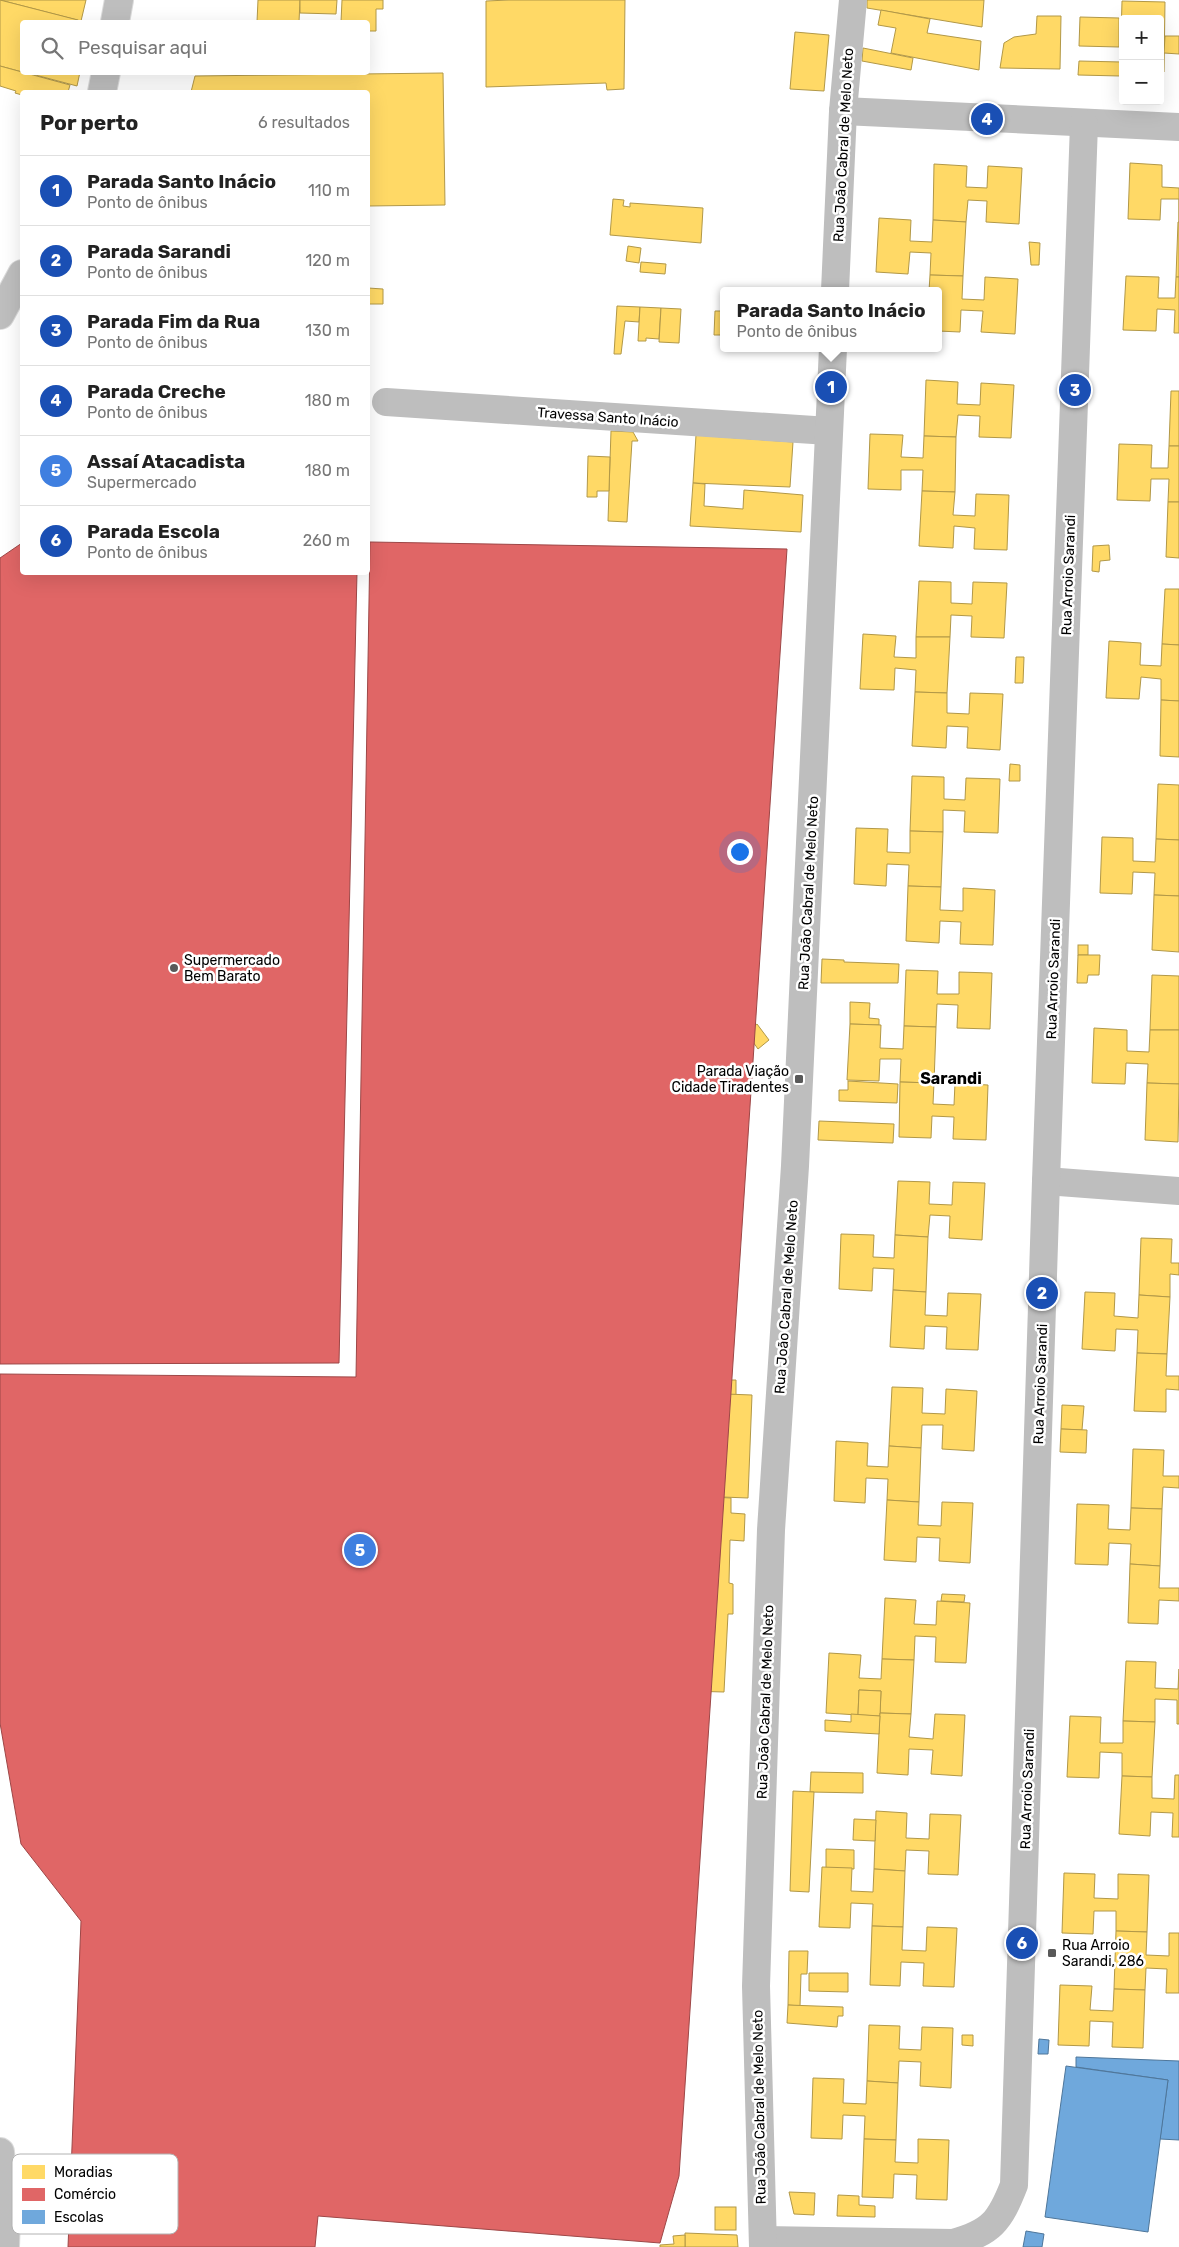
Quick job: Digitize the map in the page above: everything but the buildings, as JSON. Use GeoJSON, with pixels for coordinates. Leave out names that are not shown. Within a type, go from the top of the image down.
{"type":"FeatureCollection","features":[{"type":"Feature","properties":{"kind":"street"},"geometry":{"type":"LineString","coordinates":[[115,20],[119,0]]}},
{"type":"Feature","properties":{"kind":"street","name":"Rua João Cabral de Melo Neto"},"geometry":{"type":"LineString","coordinates":[[835,287],[843,111],[854,0]]}},
{"type":"Feature","properties":{"kind":"street"},"geometry":{"type":"LineString","coordinates":[[102,90],[105,75]]}},
{"type":"Feature","properties":{"kind":"street"},"geometry":{"type":"LineString","coordinates":[[843,111],[1084,124],[1179,127]]}},
{"type":"Feature","properties":{"kind":"street","name":"Rua Arroio Sarandi"},"geometry":{"type":"LineString","coordinates":[[763,2244],[953,2243],[976,2237],[998,2220],[1014,2185],[1046,1181],[1084,124]]}},
{"type":"Feature","properties":{"kind":"street"},"geometry":{"type":"LineString","coordinates":[[0,315],[20,278]]}},
{"type":"Feature","properties":{"kind":"street","name":"Rua João Cabral de Melo Neto"},"geometry":{"type":"LineString","coordinates":[[763,2244],[756,1986],[770,1540],[795,1166],[833,352]]}},
{"type":"Feature","properties":{"kind":"street","name":"Travessa Santo Inácio"},"geometry":{"type":"LineString","coordinates":[[386,402],[829,431]]}},
{"type":"Feature","properties":{"kind":"street"},"geometry":{"type":"LineString","coordinates":[[1046,1181],[1179,1190]]}},
{"type":"Feature","properties":{"kind":"street"},"geometry":{"type":"LineString","coordinates":[[0,2152],[6,2216],[5,2247]]}},
{"type":"Feature","properties":{"kind":"place","name":"Parada Creche"},"geometry":{"type":"Point","coordinates":[987,119]}},
{"type":"Feature","properties":{"kind":"place","name":"Parada Santo Inácio"},"geometry":{"type":"Point","coordinates":[831,387]}},
{"type":"Feature","properties":{"kind":"place","name":"Parada Fim da Rua"},"geometry":{"type":"Point","coordinates":[1075,390]}},
{"type":"Feature","properties":{"kind":"place","name":"Supermercado Bem Barato"},"geometry":{"type":"Point","coordinates":[174,968]}},
{"type":"Feature","properties":{"kind":"place","name":"Parada Viação Cidade Tiradentes"},"geometry":{"type":"Point","coordinates":[799,1079]}},
{"type":"Feature","properties":{"kind":"place","name":"Parada Sarandi"},"geometry":{"type":"Point","coordinates":[1042,1293]}},
{"type":"Feature","properties":{"kind":"place","name":"Assaí Atacadista"},"geometry":{"type":"Point","coordinates":[360,1550]}},
{"type":"Feature","properties":{"kind":"place","name":"Parada Escola"},"geometry":{"type":"Point","coordinates":[1022,1943]}},
{"type":"Feature","properties":{"kind":"place","name":"Rua Arroio Sarandi, 286"},"geometry":{"type":"Point","coordinates":[1052,1953]}},
{"type":"Feature","properties":{"kind":"district","name":"Sarandi"},"geometry":{"type":"Point","coordinates":[951,1078]}}]}
